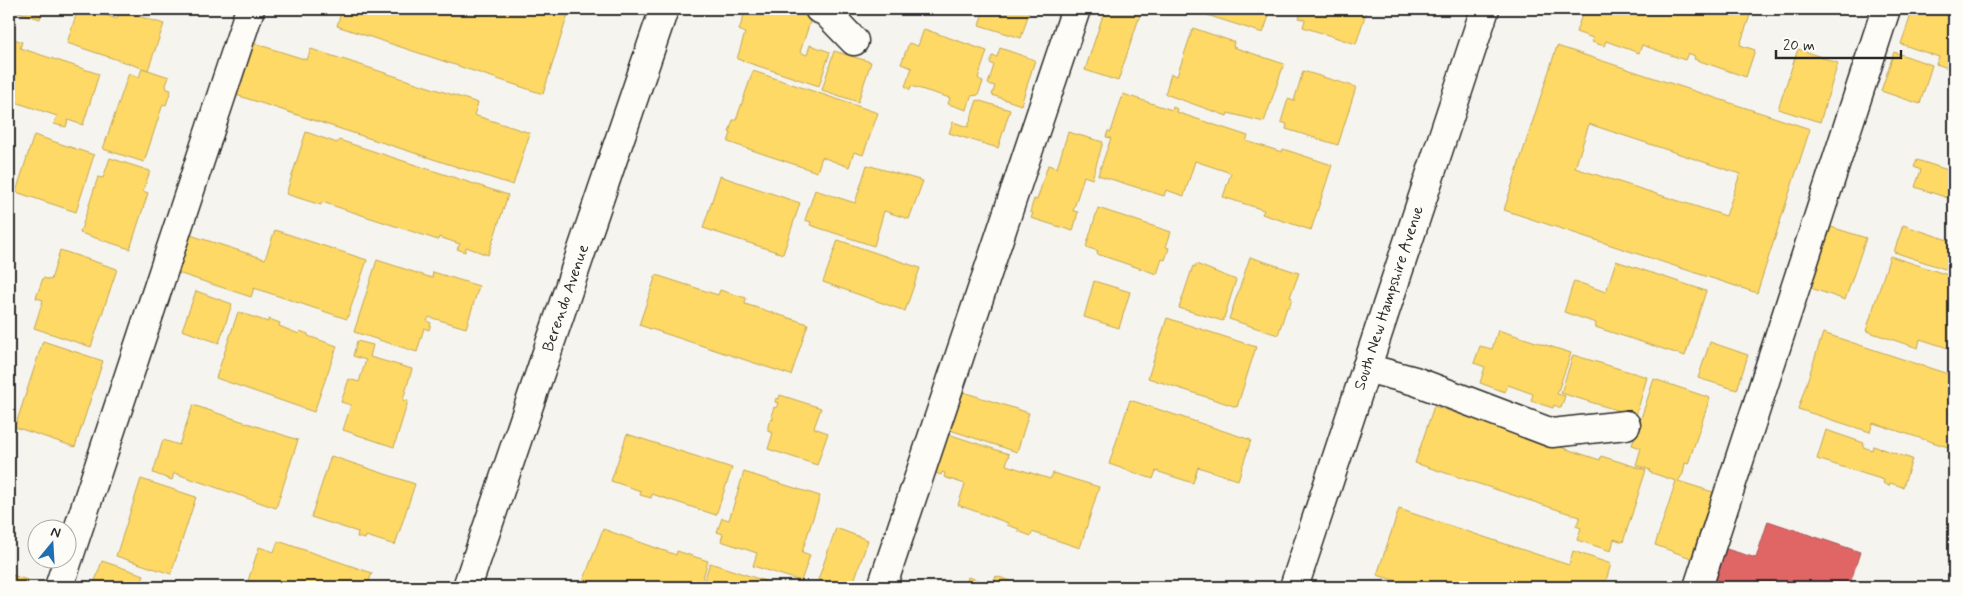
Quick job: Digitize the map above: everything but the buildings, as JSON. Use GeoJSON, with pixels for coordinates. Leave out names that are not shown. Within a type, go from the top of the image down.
{"type":"FeatureCollection","features":[{"type":"Feature","properties":{"kind":"street"},"geometry":{"type":"LineString","coordinates":[[59,587],[250,9]]}},
{"type":"Feature","properties":{"kind":"street","name":"Berendo Avenue"},"geometry":{"type":"LineString","coordinates":[[468,587],[664,9]]}},
{"type":"Feature","properties":{"kind":"street"},"geometry":{"type":"LineString","coordinates":[[819,9],[825,11],[854,41]]}},
{"type":"Feature","properties":{"kind":"street"},"geometry":{"type":"LineString","coordinates":[[882,587],[1076,9]]}},
{"type":"Feature","properties":{"kind":"street","name":"South New Hampshire Avenue"},"geometry":{"type":"LineString","coordinates":[[1294,587],[1485,9]]}},
{"type":"Feature","properties":{"kind":"street"},"geometry":{"type":"LineString","coordinates":[[1698,587],[1886,9]]}},
{"type":"Feature","properties":{"kind":"street"},"geometry":{"type":"LineString","coordinates":[[1366,368],[1415,381],[1552,433],[1626,425]]}}]}
